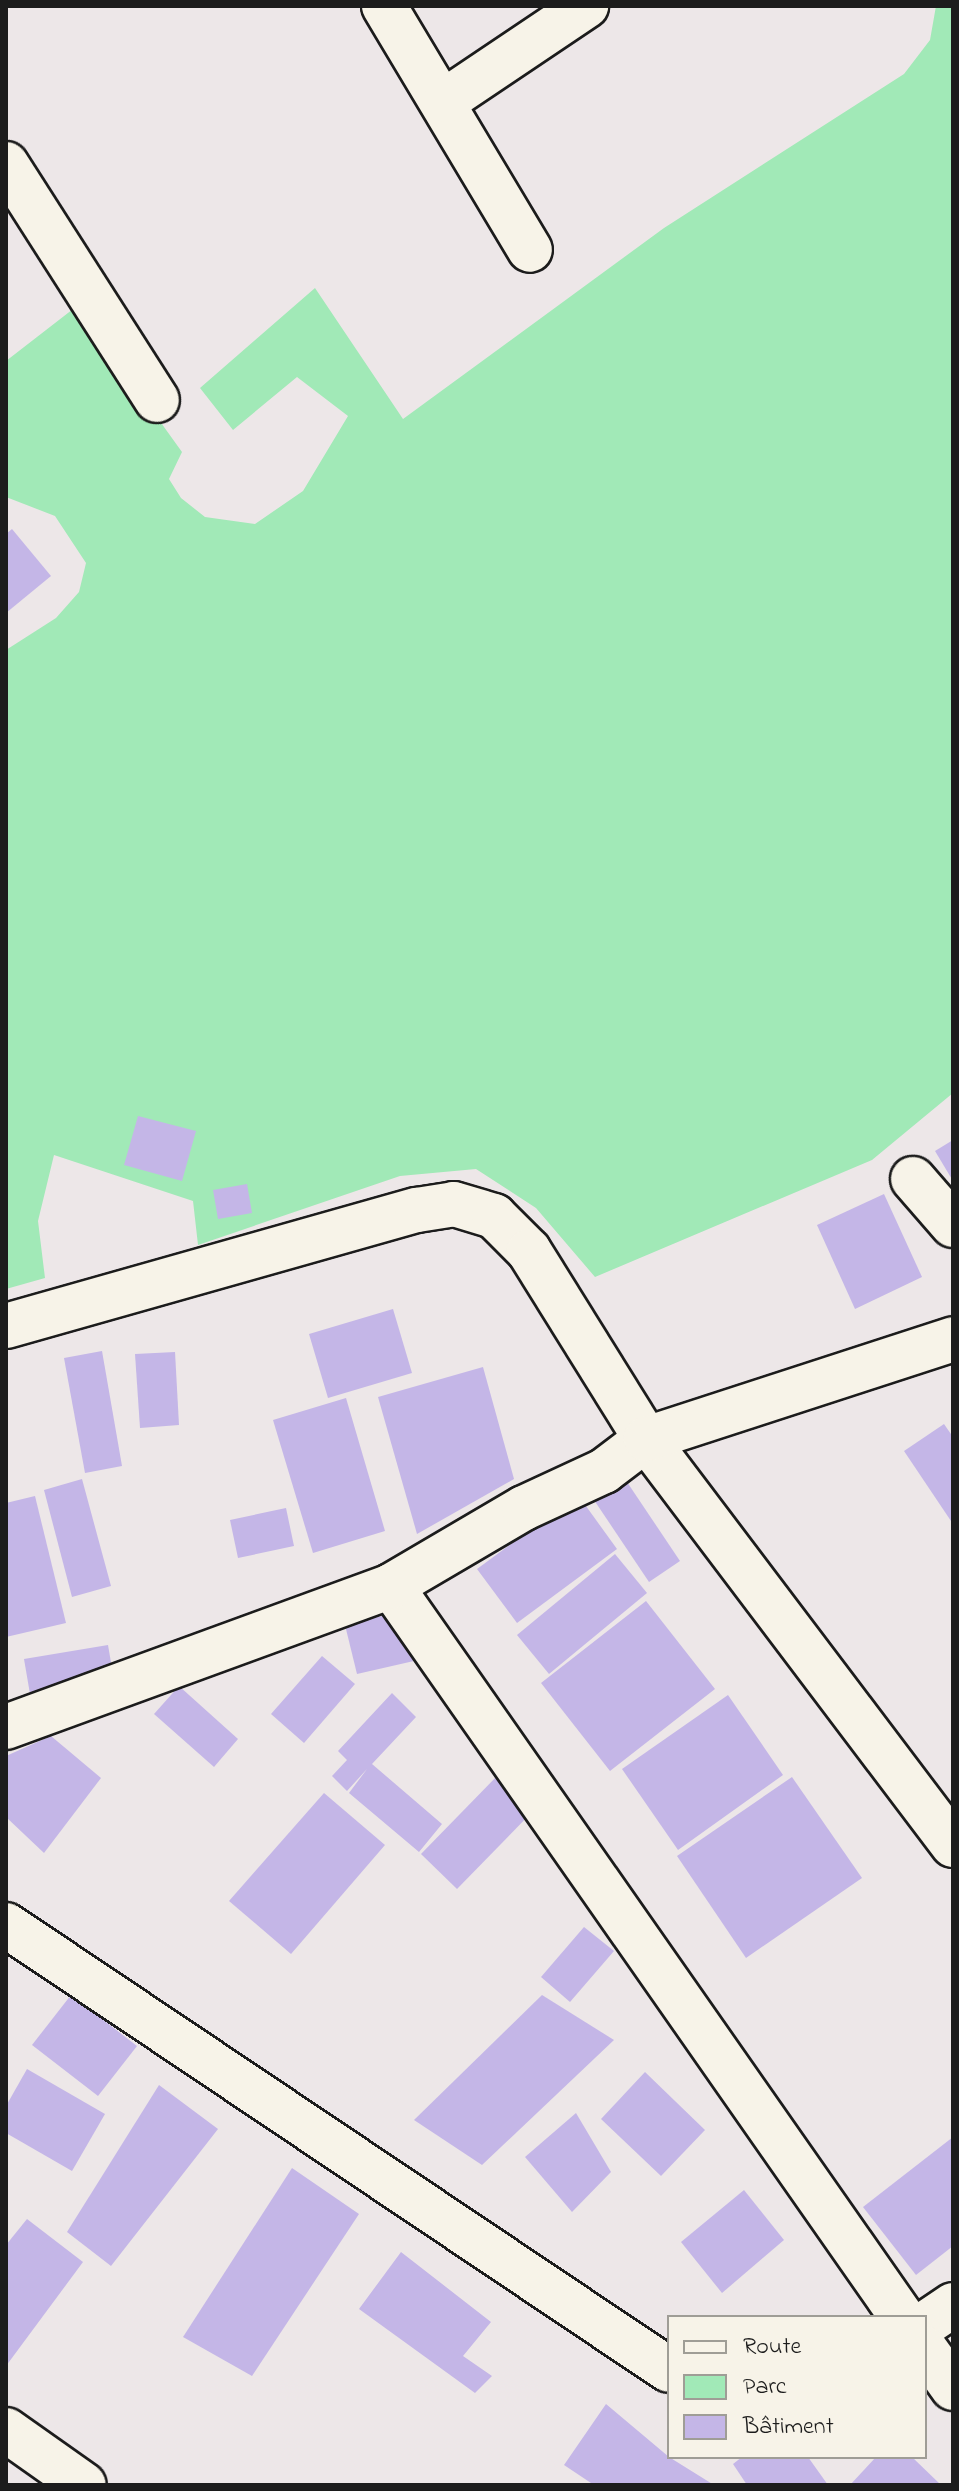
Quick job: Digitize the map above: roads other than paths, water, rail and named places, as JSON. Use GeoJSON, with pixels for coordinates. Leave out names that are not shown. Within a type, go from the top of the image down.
{"type":"FeatureCollection","features":[{"type":"Feature","properties":{"kind":"street"},"geometry":{"type":"LineString","coordinates":[[384,6],[446,100],[530,250]]}},
{"type":"Feature","properties":{"kind":"street"},"geometry":{"type":"LineString","coordinates":[[446,100],[586,6]]}},
{"type":"Feature","properties":{"kind":"street"},"geometry":{"type":"LineString","coordinates":[[6,164],[157,400]]}},
{"type":"Feature","properties":{"kind":"street"},"geometry":{"type":"LineString","coordinates":[[913,1179],[953,1225]]}},
{"type":"Feature","properties":{"kind":"street"},"geometry":{"type":"LineString","coordinates":[[6,1326],[454,1204],[494,1216],[529,1251],[646,1439],[953,1845]]}},
{"type":"Feature","properties":{"kind":"street"},"geometry":{"type":"LineString","coordinates":[[6,1727],[391,1586],[524,1508],[604,1471],[646,1439],[953,1339]]}},
{"type":"Feature","properties":{"kind":"street"},"geometry":{"type":"LineString","coordinates":[[391,1586],[901,2315]]}},
{"type":"Feature","properties":{"kind":"street"},"geometry":{"type":"LineString","coordinates":[[6,1925],[667,2369]]}},
{"type":"Feature","properties":{"kind":"street"},"geometry":{"type":"LineString","coordinates":[[927,2323],[953,2305]]}},
{"type":"Feature","properties":{"kind":"street"},"geometry":{"type":"LineString","coordinates":[[927,2352],[953,2388]]}},
{"type":"Feature","properties":{"kind":"street"},"geometry":{"type":"LineString","coordinates":[[6,2430],[84,2485]]}}]}
